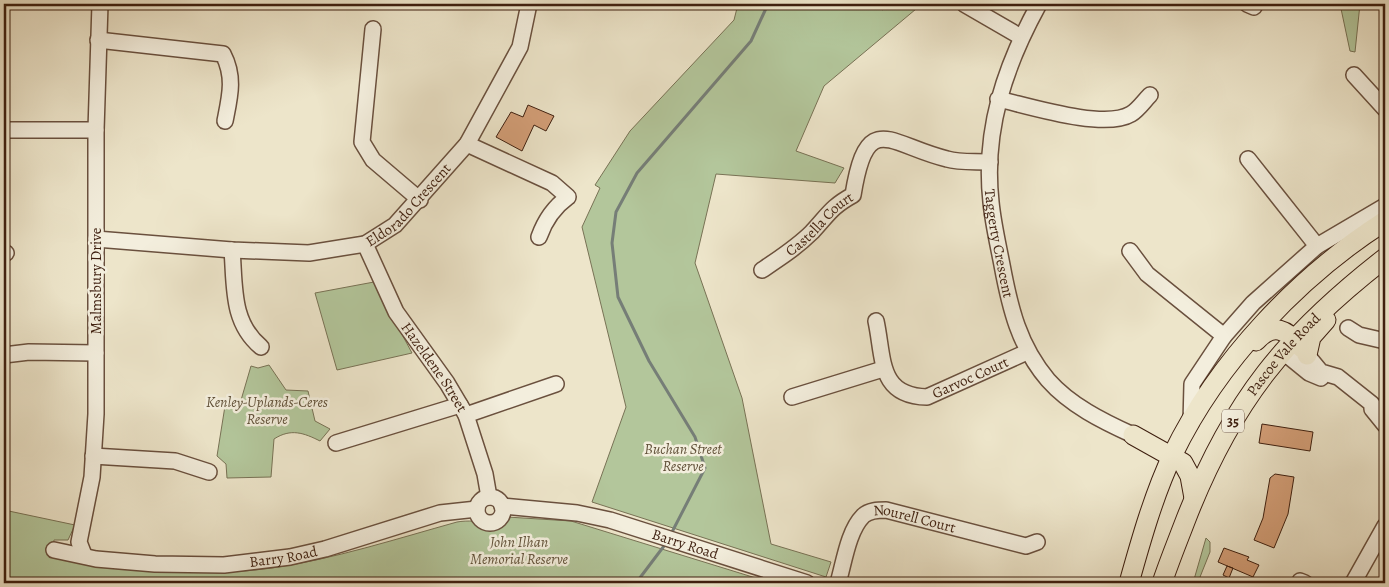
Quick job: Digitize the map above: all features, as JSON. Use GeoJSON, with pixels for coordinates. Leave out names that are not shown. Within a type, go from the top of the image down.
{"type":"FeatureCollection","features":[{"type":"Feature","properties":{"kind":"main road","name":"35"},"geometry":{"type":"LineString","coordinates":[[1129,583],[1156,496],[1172,456],[1226,370],[1273,311],[1357,239],[1385,221]]}},
{"type":"Feature","properties":{"kind":"main road"},"geometry":{"type":"LineString","coordinates":[[1226,370],[1264,332],[1269,330],[1277,329],[1288,344],[1308,355],[1315,331],[1370,281],[1385,259]]}},
{"type":"Feature","properties":{"kind":"main road","name":"Pascoe Vale Road"},"geometry":{"type":"LineString","coordinates":[[1163,582],[1194,498],[1221,440],[1246,400],[1288,344],[1322,309],[1385,259]]}},
{"type":"Feature","properties":{"kind":"main road"},"geometry":{"type":"LineString","coordinates":[[1269,330],[1273,311]]}},
{"type":"Feature","properties":{"kind":"main road"},"geometry":{"type":"LineString","coordinates":[[1133,435],[1172,456],[1188,469],[1194,498]]}},
{"type":"Feature","properties":{"kind":"main road"},"geometry":{"type":"LineString","coordinates":[[1133,435],[1162,440],[1181,439]]}},
{"type":"Feature","properties":{"kind":"main road"},"geometry":{"type":"LineString","coordinates":[[1133,435],[1147,449],[1152,459],[1156,496]]}},
{"type":"Feature","properties":{"kind":"street","name":"Malmsbury Drive"},"geometry":{"type":"LineString","coordinates":[[84,556],[80,550],[79,542],[92,477],[94,456],[96,130],[100,4]]}},
{"type":"Feature","properties":{"kind":"street","name":"Eldorado Crescent"},"geometry":{"type":"LineString","coordinates":[[96,240],[232,250],[309,253],[365,244],[395,225],[420,200],[467,144],[520,47],[529,4]]}},
{"type":"Feature","properties":{"kind":"street"},"geometry":{"type":"LineString","coordinates":[[964,4],[1021,36]]}},
{"type":"Feature","properties":{"kind":"street","name":"Taggerty Crescent"},"geometry":{"type":"LineString","coordinates":[[1039,4],[1021,36],[1008,67],[998,99],[991,138],[991,202],[1007,293],[1027,352],[1048,380],[1062,394],[1096,417],[1133,435]]}},
{"type":"Feature","properties":{"kind":"street"},"geometry":{"type":"LineString","coordinates":[[372,29],[362,142],[373,160],[420,200]]}},
{"type":"Feature","properties":{"kind":"street"},"geometry":{"type":"LineString","coordinates":[[98,40],[223,54],[230,68],[230,95],[225,121]]}},
{"type":"Feature","properties":{"kind":"street"},"geometry":{"type":"LineString","coordinates":[[1354,75],[1385,109]]}},
{"type":"Feature","properties":{"kind":"street"},"geometry":{"type":"LineString","coordinates":[[998,99],[1096,121],[1117,119],[1131,114],[1150,95]]}},
{"type":"Feature","properties":{"kind":"street"},"geometry":{"type":"LineString","coordinates":[[4,130],[96,130]]}},
{"type":"Feature","properties":{"kind":"street","name":"Castella Court"},"geometry":{"type":"LineString","coordinates":[[762,270],[792,250],[812,232],[835,205],[853,195],[861,158],[865,149],[872,143],[882,139],[892,139],[948,160],[990,162]]}},
{"type":"Feature","properties":{"kind":"street"},"geometry":{"type":"LineString","coordinates":[[467,144],[552,183],[568,197],[556,205],[543,226],[540,237]]}},
{"type":"Feature","properties":{"kind":"street"},"geometry":{"type":"LineString","coordinates":[[1248,159],[1318,246]]}},
{"type":"Feature","properties":{"kind":"street"},"geometry":{"type":"LineString","coordinates":[[1191,423],[1192,384],[1224,336],[1253,304],[1318,246],[1385,206]]}},
{"type":"Feature","properties":{"kind":"street","name":"Hazeldene Street"},"geometry":{"type":"LineString","coordinates":[[365,244],[396,312],[447,383],[463,410],[485,474],[489,497]]}},
{"type":"Feature","properties":{"kind":"street"},"geometry":{"type":"LineString","coordinates":[[232,250],[238,314],[249,337],[261,347]]}},
{"type":"Feature","properties":{"kind":"street"},"geometry":{"type":"LineString","coordinates":[[1130,252],[1147,274],[1224,336]]}},
{"type":"Feature","properties":{"kind":"street"},"geometry":{"type":"LineString","coordinates":[[792,397],[883,369],[876,321]]}},
{"type":"Feature","properties":{"kind":"street"},"geometry":{"type":"LineString","coordinates":[[1348,328],[1359,335],[1385,341]]}},
{"type":"Feature","properties":{"kind":"street"},"geometry":{"type":"LineString","coordinates":[[1288,344],[1309,373],[1337,384],[1381,416]]}},
{"type":"Feature","properties":{"kind":"street"},"geometry":{"type":"LineString","coordinates":[[4,355],[29,352],[96,353]]}},
{"type":"Feature","properties":{"kind":"street","name":"Garvoc Court"},"geometry":{"type":"LineString","coordinates":[[883,369],[893,384],[910,397],[928,397],[1027,352]]}},
{"type":"Feature","properties":{"kind":"street"},"geometry":{"type":"LineString","coordinates":[[1308,355],[1321,372],[1338,377],[1346,382],[1372,404],[1381,416]]}},
{"type":"Feature","properties":{"kind":"street"},"geometry":{"type":"LineString","coordinates":[[336,443],[556,384]]}},
{"type":"Feature","properties":{"kind":"street"},"geometry":{"type":"LineString","coordinates":[[94,456],[175,461],[209,472]]}},
{"type":"Feature","properties":{"kind":"street"},"geometry":{"type":"LineString","coordinates":[[489,497],[497,499],[502,506],[500,518],[489,523],[482,520],[477,509],[480,502],[489,497]]}},
{"type":"Feature","properties":{"kind":"street","name":"Barry Road"},"geometry":{"type":"LineString","coordinates":[[502,506],[577,514],[610,520],[807,583]]}},
{"type":"Feature","properties":{"kind":"street","name":"Barry Road"},"geometry":{"type":"LineString","coordinates":[[54,550],[96,559],[155,564],[224,565],[271,560],[325,549],[440,513],[477,509]]}},
{"type":"Feature","properties":{"kind":"street","name":"Nourell Court"},"geometry":{"type":"LineString","coordinates":[[838,583],[852,534],[863,516],[872,511],[886,510],[1026,546],[1037,542]]}},
{"type":"Feature","properties":{"kind":"street"},"geometry":{"type":"LineString","coordinates":[[1353,583],[1385,526]]}},
{"type":"Feature","properties":{"kind":"green space","name":"Buchan Street Reserve"},"geometry":{"type":"Polygon","coordinates":[[[738,4],[876,4],[882,10],[894,4],[922,4],[824,86],[796,151],[844,168],[835,183],[716,174],[695,263],[742,398],[771,544],[831,562],[826,577],[592,502],[626,407],[582,227],[600,188],[595,185],[630,131],[734,20],[738,4]]]}},
{"type":"Feature","properties":{"kind":"green space"},"geometry":{"type":"Polygon","coordinates":[[[1340,4],[1360,4],[1355,52],[1350,51],[1340,4]]]}},
{"type":"Feature","properties":{"kind":"green space"},"geometry":{"type":"Polygon","coordinates":[[[374,282],[412,353],[337,370],[315,293],[374,282]]]}},
{"type":"Feature","properties":{"kind":"green space","name":"Kenley-Uplands-Ceres Reserve"},"geometry":{"type":"Polygon","coordinates":[[[269,365],[286,390],[308,391],[315,421],[330,429],[320,441],[297,433],[286,434],[274,439],[271,477],[227,478],[226,464],[217,456],[225,406],[239,407],[251,366],[258,368],[269,365]]]}},
{"type":"Feature","properties":{"kind":"green space","name":"John Ilhan Memorial Reserve"},"geometry":{"type":"Polygon","coordinates":[[[4,510],[75,525],[68,540],[54,540],[51,557],[133,569],[217,572],[272,568],[342,554],[457,522],[474,521],[493,526],[507,517],[571,521],[772,583],[4,583],[4,510]]]}},
{"type":"Feature","properties":{"kind":"green space"},"geometry":{"type":"Polygon","coordinates":[[[1206,538],[1210,542],[1210,552],[1200,577],[1214,583],[1193,583],[1206,538]]]}},
{"type":"Feature","properties":{"kind":"building"},"geometry":{"type":"Polygon","coordinates":[[[528,105],[554,116],[546,131],[534,125],[522,151],[496,137],[511,112],[523,117],[528,105]]]}},
{"type":"Feature","properties":{"kind":"building"},"geometry":{"type":"Polygon","coordinates":[[[1262,424],[1313,432],[1310,451],[1259,443],[1262,424]]]}},
{"type":"Feature","properties":{"kind":"building"},"geometry":{"type":"Polygon","coordinates":[[[1275,474],[1294,477],[1288,514],[1274,548],[1254,540],[1263,518],[1270,478],[1275,474]]]}},
{"type":"Feature","properties":{"kind":"building"},"geometry":{"type":"Polygon","coordinates":[[[1224,548],[1249,557],[1247,560],[1259,565],[1253,577],[1218,562],[1224,548]]]}},
{"type":"Feature","properties":{"kind":"building"},"geometry":{"type":"Polygon","coordinates":[[[1227,566],[1233,568],[1229,578],[1223,575],[1227,566]]]}},
{"type":"Feature","properties":{"kind":"waterway"},"geometry":{"type":"LineString","coordinates":[[671,534],[705,468],[695,437],[649,361],[618,297],[612,243],[616,212],[637,173],[751,41],[768,4]]}},
{"type":"Feature","properties":{"kind":"waterway"},"geometry":{"type":"LineString","coordinates":[[636,583],[667,542]]}}]}
